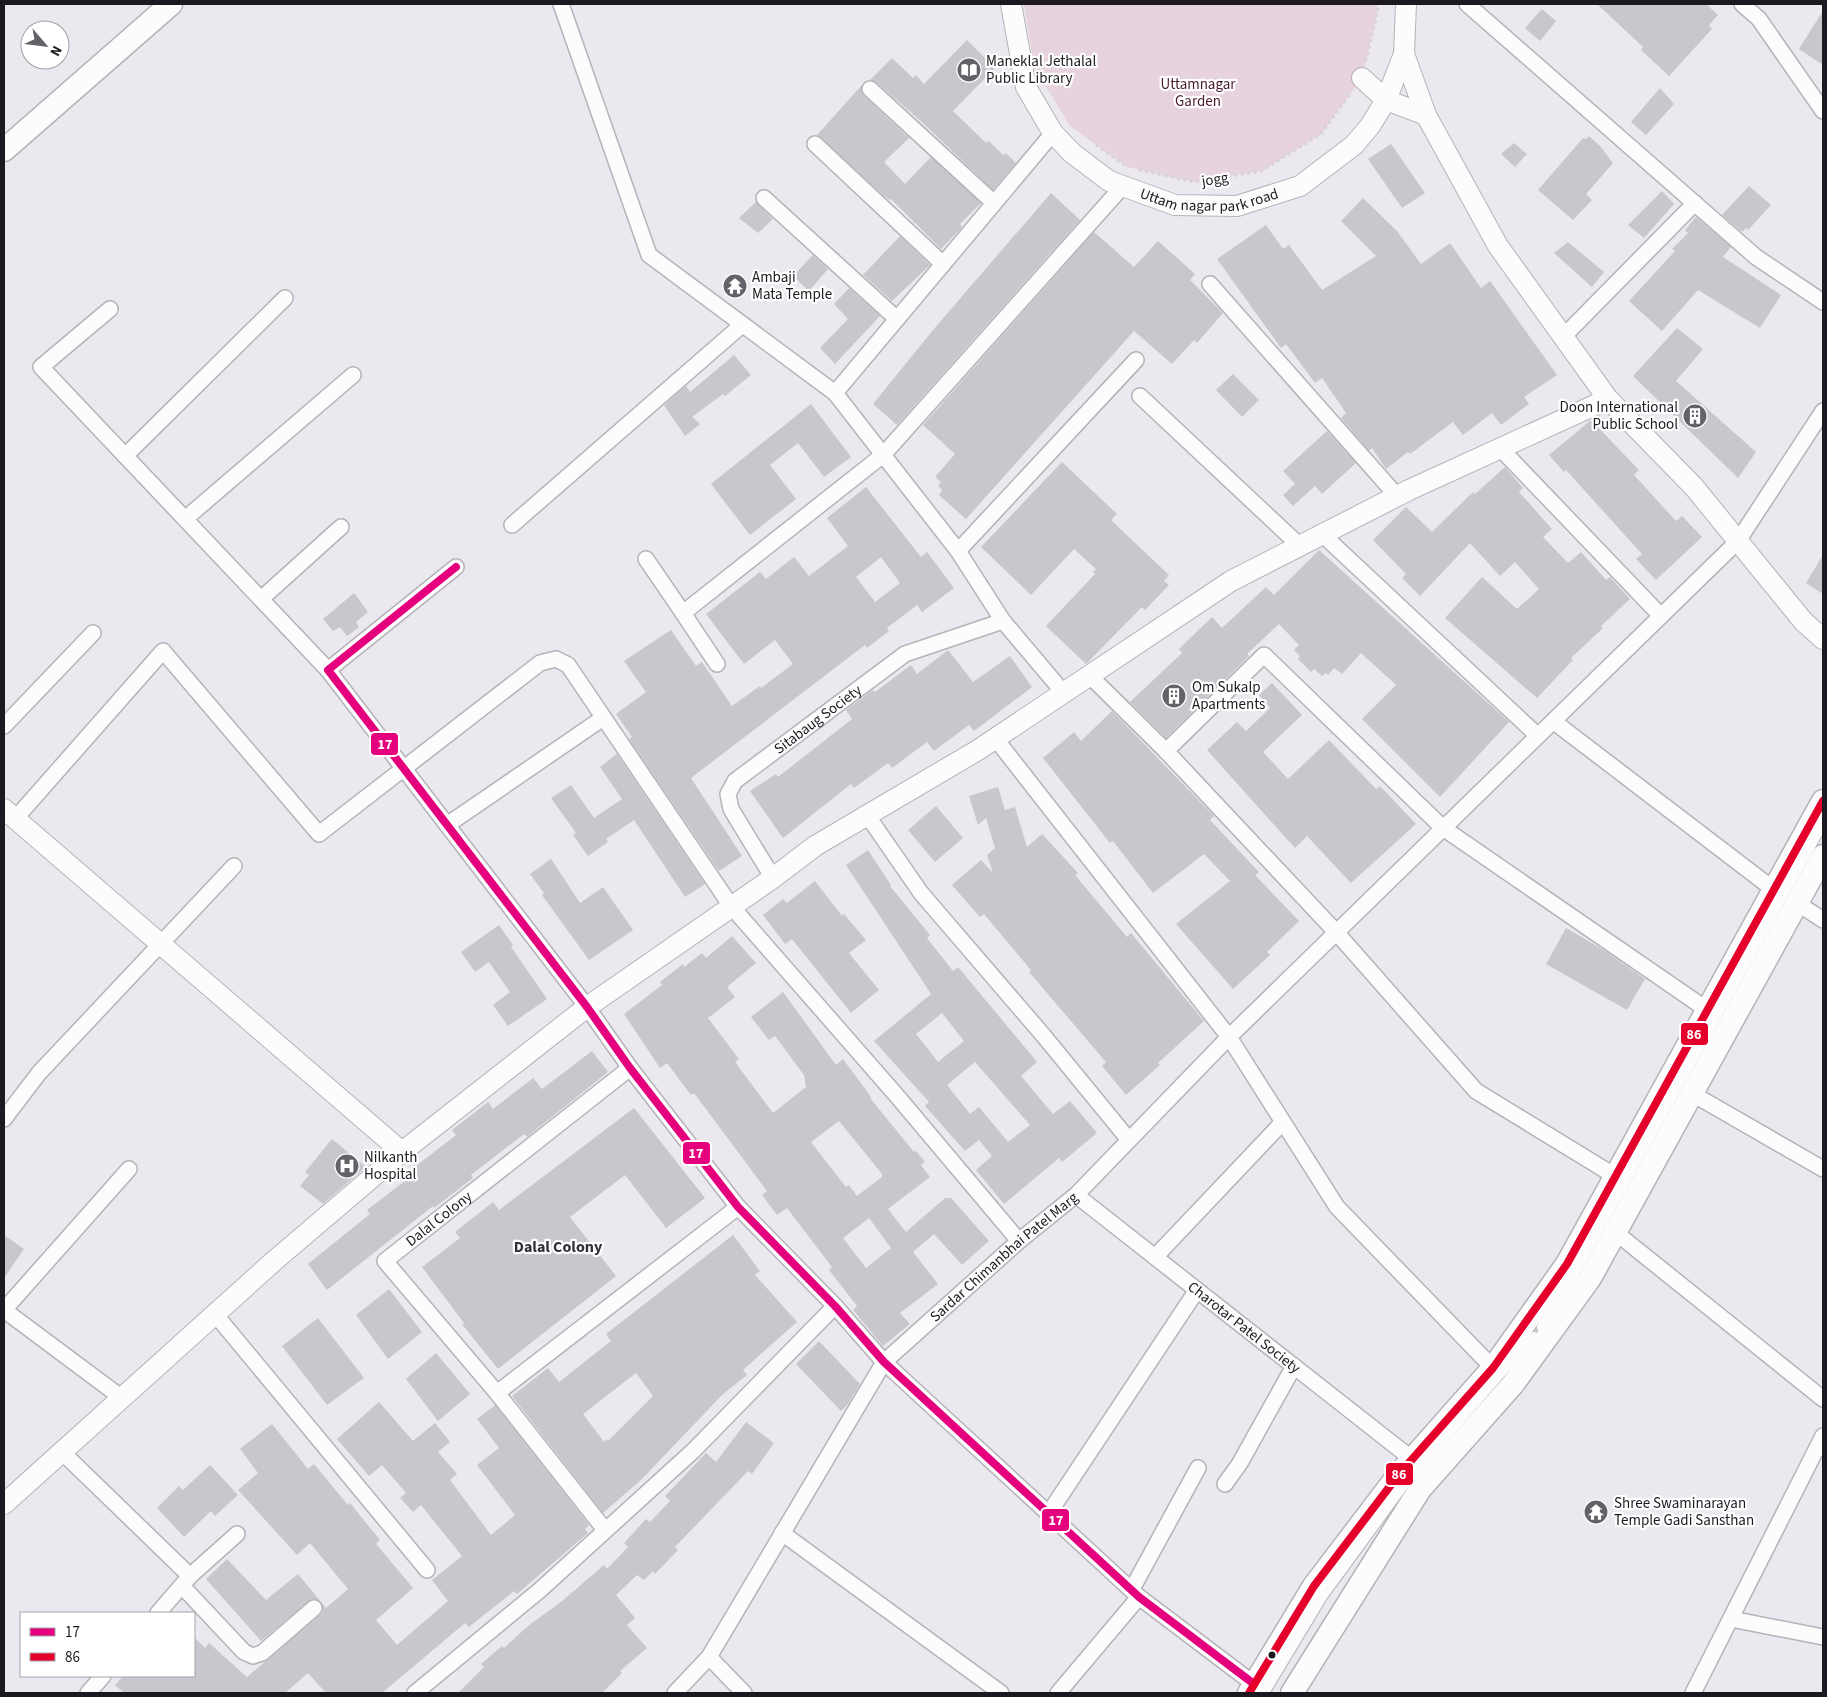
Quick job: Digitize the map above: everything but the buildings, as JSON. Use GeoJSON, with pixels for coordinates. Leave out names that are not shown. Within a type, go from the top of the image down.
{"type":"FeatureCollection","features":[{"type":"Feature","properties":{"kind":"main road"},"geometry":{"type":"LineString","coordinates":[[4,137],[155,4]]}},
{"type":"Feature","properties":{"kind":"main road"},"geometry":{"type":"LineString","coordinates":[[4,150],[171,4]]}},
{"type":"Feature","properties":{"kind":"main road"},"geometry":{"type":"LineString","coordinates":[[1256,1690],[1314,1586],[1412,1459],[1493,1368],[1567,1264],[1706,1009],[1823,801]]}},
{"type":"Feature","properties":{"kind":"main road"},"geometry":{"type":"LineString","coordinates":[[1292,1693],[1420,1489],[1513,1384],[1590,1278],[1823,856]]}},
{"type":"Feature","properties":{"kind":"street"},"geometry":{"type":"LineString","coordinates":[[561,4],[649,255],[834,393],[958,550],[1003,621],[1063,692]]}},
{"type":"Feature","properties":{"kind":"street","name":"Uttam nagar park road"},"geometry":{"type":"LineString","coordinates":[[1011,4],[1026,87],[1053,133],[1072,153],[1109,181],[1125,176],[1175,205],[1237,206],[1300,186],[1354,146],[1370,126],[1386,100],[1404,54],[1406,4]]}},
{"type":"Feature","properties":{"kind":"street"},"geometry":{"type":"LineString","coordinates":[[1467,4],[1756,257],[1823,302]]}},
{"type":"Feature","properties":{"kind":"street"},"geometry":{"type":"LineString","coordinates":[[1742,4],[1759,19],[1823,111]]}},
{"type":"Feature","properties":{"kind":"street"},"geometry":{"type":"LineString","coordinates":[[1404,54],[1426,114],[1498,246],[1563,337],[1608,399],[1694,487],[1803,621],[1823,639]]}},
{"type":"Feature","properties":{"kind":"street"},"geometry":{"type":"LineString","coordinates":[[1362,78],[1386,100],[1426,114]]}},
{"type":"Feature","properties":{"kind":"street"},"geometry":{"type":"LineString","coordinates":[[870,90],[994,203]]}},
{"type":"Feature","properties":{"kind":"street"},"geometry":{"type":"LineString","coordinates":[[834,393],[1053,133]]}},
{"type":"Feature","properties":{"kind":"street"},"geometry":{"type":"LineString","coordinates":[[815,144],[944,264]]}},
{"type":"Feature","properties":{"kind":"street"},"geometry":{"type":"LineString","coordinates":[[683,613],[883,455],[1125,176]]}},
{"type":"Feature","properties":{"kind":"street"},"geometry":{"type":"LineString","coordinates":[[764,198],[897,319]]}},
{"type":"Feature","properties":{"kind":"street"},"geometry":{"type":"LineString","coordinates":[[1563,337],[1695,203]]}},
{"type":"Feature","properties":{"kind":"street"},"geometry":{"type":"LineString","coordinates":[[1210,284],[1397,496]]}},
{"type":"Feature","properties":{"kind":"street"},"geometry":{"type":"LineString","coordinates":[[125,456],[285,298]]}},
{"type":"Feature","properties":{"kind":"street"},"geometry":{"type":"LineString","coordinates":[[110,309],[40,367],[328,670],[588,1007],[630,1068],[738,1208],[835,1306],[884,1362],[1136,1593],[1256,1690]]}},
{"type":"Feature","properties":{"kind":"street"},"geometry":{"type":"LineString","coordinates":[[512,525],[742,325]]}},
{"type":"Feature","properties":{"kind":"street"},"geometry":{"type":"LineString","coordinates":[[958,550],[1136,360]]}},
{"type":"Feature","properties":{"kind":"street"},"geometry":{"type":"LineString","coordinates":[[185,519],[353,375]]}},
{"type":"Feature","properties":{"kind":"street"},"geometry":{"type":"LineString","coordinates":[[1140,396],[1300,546]]}},
{"type":"Feature","properties":{"kind":"street"},"geometry":{"type":"LineString","coordinates":[[4,1504],[215,1314],[402,1152],[588,1007],[773,878],[815,846],[995,738],[1231,581],[1397,496],[1608,399]]}},
{"type":"Feature","properties":{"kind":"street"},"geometry":{"type":"LineString","coordinates":[[402,1152],[10,814],[163,651],[319,834],[403,767],[540,663],[556,659],[568,665],[731,906],[897,1096],[1024,1237],[1076,1195],[1229,1036],[1738,541],[1823,412]]}},
{"type":"Feature","properties":{"kind":"street"},"geometry":{"type":"LineString","coordinates":[[1500,448],[1661,616]]}},
{"type":"Feature","properties":{"kind":"street"},"geometry":{"type":"LineString","coordinates":[[260,599],[341,528]]}},
{"type":"Feature","properties":{"kind":"street"},"geometry":{"type":"LineString","coordinates":[[1322,534],[1538,736]]}},
{"type":"Feature","properties":{"kind":"street"},"geometry":{"type":"LineString","coordinates":[[646,559],[718,664]]}},
{"type":"Feature","properties":{"kind":"street"},"geometry":{"type":"LineString","coordinates":[[328,670],[456,567]]}},
{"type":"Feature","properties":{"kind":"street","name":"Sitabaug Society"},"geometry":{"type":"LineString","coordinates":[[773,878],[731,809],[728,794],[735,781],[904,654],[1003,621]]}},
{"type":"Feature","properties":{"kind":"street"},"geometry":{"type":"LineString","coordinates":[[4,726],[94,633]]}},
{"type":"Feature","properties":{"kind":"street"},"geometry":{"type":"LineString","coordinates":[[1166,751],[1264,655],[1443,828],[1706,1009]]}},
{"type":"Feature","properties":{"kind":"street"},"geometry":{"type":"LineString","coordinates":[[1089,675],[1166,751],[1336,932],[1476,1091],[1615,1176]]}},
{"type":"Feature","properties":{"kind":"street"},"geometry":{"type":"LineString","coordinates":[[448,825],[603,718]]}},
{"type":"Feature","properties":{"kind":"street"},"geometry":{"type":"LineString","coordinates":[[1553,722],[1773,890]]}},
{"type":"Feature","properties":{"kind":"street"},"geometry":{"type":"LineString","coordinates":[[995,738],[1229,1036],[1337,1207],[1493,1368]]}},
{"type":"Feature","properties":{"kind":"street"},"geometry":{"type":"LineString","coordinates":[[867,815],[921,893],[1129,1140]]}},
{"type":"Feature","properties":{"kind":"street"},"geometry":{"type":"LineString","coordinates":[[4,1119],[40,1073],[234,866]]}},
{"type":"Feature","properties":{"kind":"street"},"geometry":{"type":"LineString","coordinates":[[1796,903],[1823,920]]}},
{"type":"Feature","properties":{"kind":"street","name":"Dalal Colony"},"geometry":{"type":"LineString","coordinates":[[497,1393],[385,1261],[630,1068]]}},
{"type":"Feature","properties":{"kind":"street"},"geometry":{"type":"LineString","coordinates":[[1691,1094],[1823,1169]]}},
{"type":"Feature","properties":{"kind":"street"},"geometry":{"type":"LineString","coordinates":[[1155,1257],[1283,1122]]}},
{"type":"Feature","properties":{"kind":"street"},"geometry":{"type":"LineString","coordinates":[[122,1398],[4,1310],[129,1168]]}},
{"type":"Feature","properties":{"kind":"street","name":"Sardar Chimanbhai Patel Marg"},"geometry":{"type":"LineString","coordinates":[[675,1693],[709,1657],[884,1362],[1101,1168]]}},
{"type":"Feature","properties":{"kind":"street","name":"Charotar Patel Society"},"geometry":{"type":"LineString","coordinates":[[1076,1195],[1412,1459]]}},
{"type":"Feature","properties":{"kind":"street"},"geometry":{"type":"LineString","coordinates":[[605,1530],[497,1393],[738,1208]]}},
{"type":"Feature","properties":{"kind":"street"},"geometry":{"type":"LineString","coordinates":[[1615,1232],[1823,1399]]}},
{"type":"Feature","properties":{"kind":"street"},"geometry":{"type":"LineString","coordinates":[[1049,1514],[1197,1290]]}},
{"type":"Feature","properties":{"kind":"street"},"geometry":{"type":"LineString","coordinates":[[415,1693],[540,1590],[693,1451],[835,1306]]}},
{"type":"Feature","properties":{"kind":"street"},"geometry":{"type":"LineString","coordinates":[[215,1314],[427,1570]]}},
{"type":"Feature","properties":{"kind":"street"},"geometry":{"type":"LineString","coordinates":[[1225,1484],[1240,1463],[1294,1366]]}},
{"type":"Feature","properties":{"kind":"street"},"geometry":{"type":"LineString","coordinates":[[1693,1693],[1823,1436]]}},
{"type":"Feature","properties":{"kind":"street"},"geometry":{"type":"LineString","coordinates":[[62,1452],[186,1581],[244,1652],[253,1656],[262,1653],[314,1608]]}},
{"type":"Feature","properties":{"kind":"street"},"geometry":{"type":"LineString","coordinates":[[1058,1693],[1136,1593],[1198,1468]]}},
{"type":"Feature","properties":{"kind":"street"},"geometry":{"type":"LineString","coordinates":[[782,1533],[1001,1693]]}},
{"type":"Feature","properties":{"kind":"street"},"geometry":{"type":"LineString","coordinates":[[159,1612],[186,1581],[237,1534]]}},
{"type":"Feature","properties":{"kind":"street"},"geometry":{"type":"LineString","coordinates":[[1731,1618],[1823,1637]]}},
{"type":"Feature","properties":{"kind":"street"},"geometry":{"type":"LineString","coordinates":[[709,1657],[744,1693]]}},
{"type":"Feature","properties":{"kind":"street"},"geometry":{"type":"LineString","coordinates":[[88,1693],[102,1677]]}},
{"type":"Feature","properties":{"kind":"lane"},"geometry":{"type":"LineString","coordinates":[[1256,1690],[1404,1486],[1538,1332],[1579,1267],[1823,825]]}},
{"type":"Feature","properties":{"kind":"path","name":"jogg"},"geometry":{"type":"LineString","coordinates":[[1136,169],[1194,182],[1262,171],[1321,134],[1362,78],[1378,10],[1377,4]]}},
{"type":"Feature","properties":{"kind":"path"},"geometry":{"type":"LineString","coordinates":[[1094,144],[1125,176]]}},
{"type":"Feature","properties":{"kind":"green space","name":"Uttamnagar Garden"},"geometry":{"type":"Polygon","coordinates":[[[1024,4],[1377,4],[1378,10],[1362,78],[1321,134],[1262,171],[1194,182],[1127,167],[1070,126],[1034,67],[1024,4]]]}},
{"type":"Feature","properties":{"kind":"transit line","name":"17"},"geometry":{"type":"LineString","coordinates":[[456,567],[328,670],[738,1207],[835,1306],[884,1362],[1139,1597],[1254,1684]]}},
{"type":"Feature","properties":{"kind":"transit line","name":"86"},"geometry":{"type":"LineString","coordinates":[[1249,1693],[1314,1586],[1400,1473],[1493,1368],[1567,1264],[1823,801]]}},
{"type":"Feature","properties":{"kind":"place","name":"Maneklal Jethalal Public Library"},"geometry":{"type":"Point","coordinates":[969,70]}},
{"type":"Feature","properties":{"kind":"place","name":"Ambaji Mata Temple"},"geometry":{"type":"Point","coordinates":[735,286]}},
{"type":"Feature","properties":{"kind":"place","name":"Doon International Public School"},"geometry":{"type":"Point","coordinates":[1695,416]}},
{"type":"Feature","properties":{"kind":"place","name":"Om Sukalp Apartments"},"geometry":{"type":"Point","coordinates":[1174,696]}},
{"type":"Feature","properties":{"kind":"place","name":"Nilkanth Hospital"},"geometry":{"type":"Point","coordinates":[347,1166]}},
{"type":"Feature","properties":{"kind":"place","name":"Shree Swaminarayan Temple Gadi Sansthan"},"geometry":{"type":"Point","coordinates":[1596,1512]}},
{"type":"Feature","properties":{"kind":"district","name":"Dalal Colony"},"geometry":{"type":"Point","coordinates":[558,1246]}}]}
